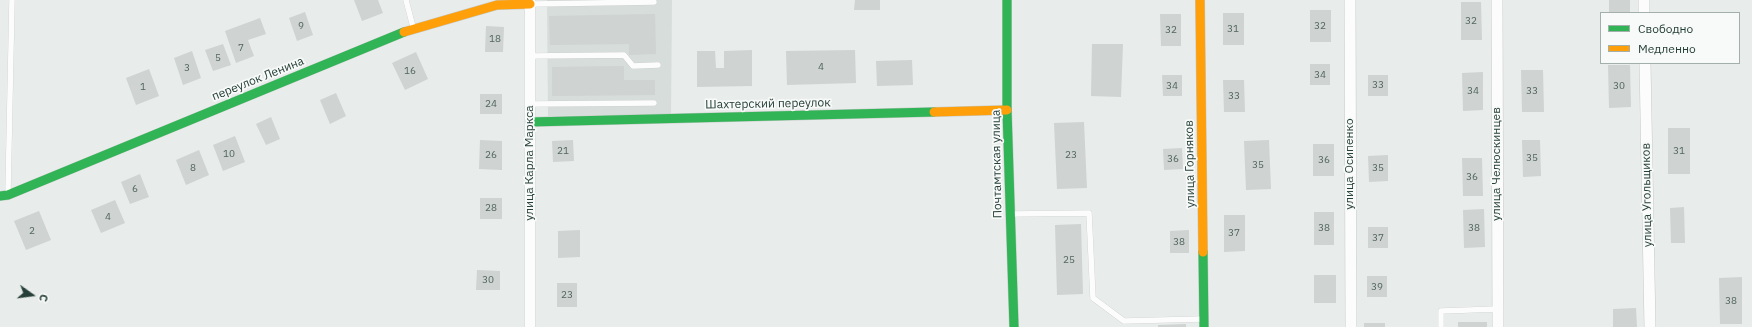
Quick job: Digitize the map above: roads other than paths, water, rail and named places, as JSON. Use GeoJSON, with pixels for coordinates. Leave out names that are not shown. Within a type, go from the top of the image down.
{"type":"FeatureCollection","features":[{"type":"Feature","properties":{"kind":"street","name":"Почтамтская улица"},"geometry":{"type":"LineString","coordinates":[[1007,0],[1007,110],[1014,327]]}},
{"type":"Feature","properties":{"kind":"street","name":"улица Горняков"},"geometry":{"type":"LineString","coordinates":[[1200,0],[1204,323]]}},
{"type":"Feature","properties":{"kind":"street","name":"улица Осипенко"},"geometry":{"type":"LineString","coordinates":[[1350,0],[1351,327]]}},
{"type":"Feature","properties":{"kind":"street","name":"улица Челюскинцев"},"geometry":{"type":"LineString","coordinates":[[1497,0],[1498,327]]}},
{"type":"Feature","properties":{"kind":"street"},"geometry":{"type":"LineString","coordinates":[[1644,0],[1644,12]]}},
{"type":"Feature","properties":{"kind":"street","name":"переулок Ленина"},"geometry":{"type":"LineString","coordinates":[[4,195],[413,28],[497,4],[530,2]]}},
{"type":"Feature","properties":{"kind":"street","name":"улица Карла Маркса"},"geometry":{"type":"LineString","coordinates":[[530,2],[530,327]]}},
{"type":"Feature","properties":{"kind":"street","name":"улица Угольщиков"},"geometry":{"type":"LineString","coordinates":[[1645,64],[1650,327]]}},
{"type":"Feature","properties":{"kind":"street","name":"Шахтерский переулок"},"geometry":{"type":"LineString","coordinates":[[530,122],[1007,110]]}},
{"type":"Feature","properties":{"kind":"lane"},"geometry":{"type":"LineString","coordinates":[[4,195],[12,0]]}},
{"type":"Feature","properties":{"kind":"lane"},"geometry":{"type":"LineString","coordinates":[[406,0],[413,28]]}},
{"type":"Feature","properties":{"kind":"lane"},"geometry":{"type":"LineString","coordinates":[[530,2],[654,2]]}},
{"type":"Feature","properties":{"kind":"lane"},"geometry":{"type":"LineString","coordinates":[[530,56],[624,55],[633,66],[658,65]]}},
{"type":"Feature","properties":{"kind":"lane"},"geometry":{"type":"LineString","coordinates":[[530,104],[654,103]]}},
{"type":"Feature","properties":{"kind":"lane"},"geometry":{"type":"LineString","coordinates":[[1010,214],[1089,213],[1093,298],[1124,321],[1204,323]]}},
{"type":"Feature","properties":{"kind":"lane"},"geometry":{"type":"LineString","coordinates":[[1441,327],[1441,311],[1498,310]]}}]}
